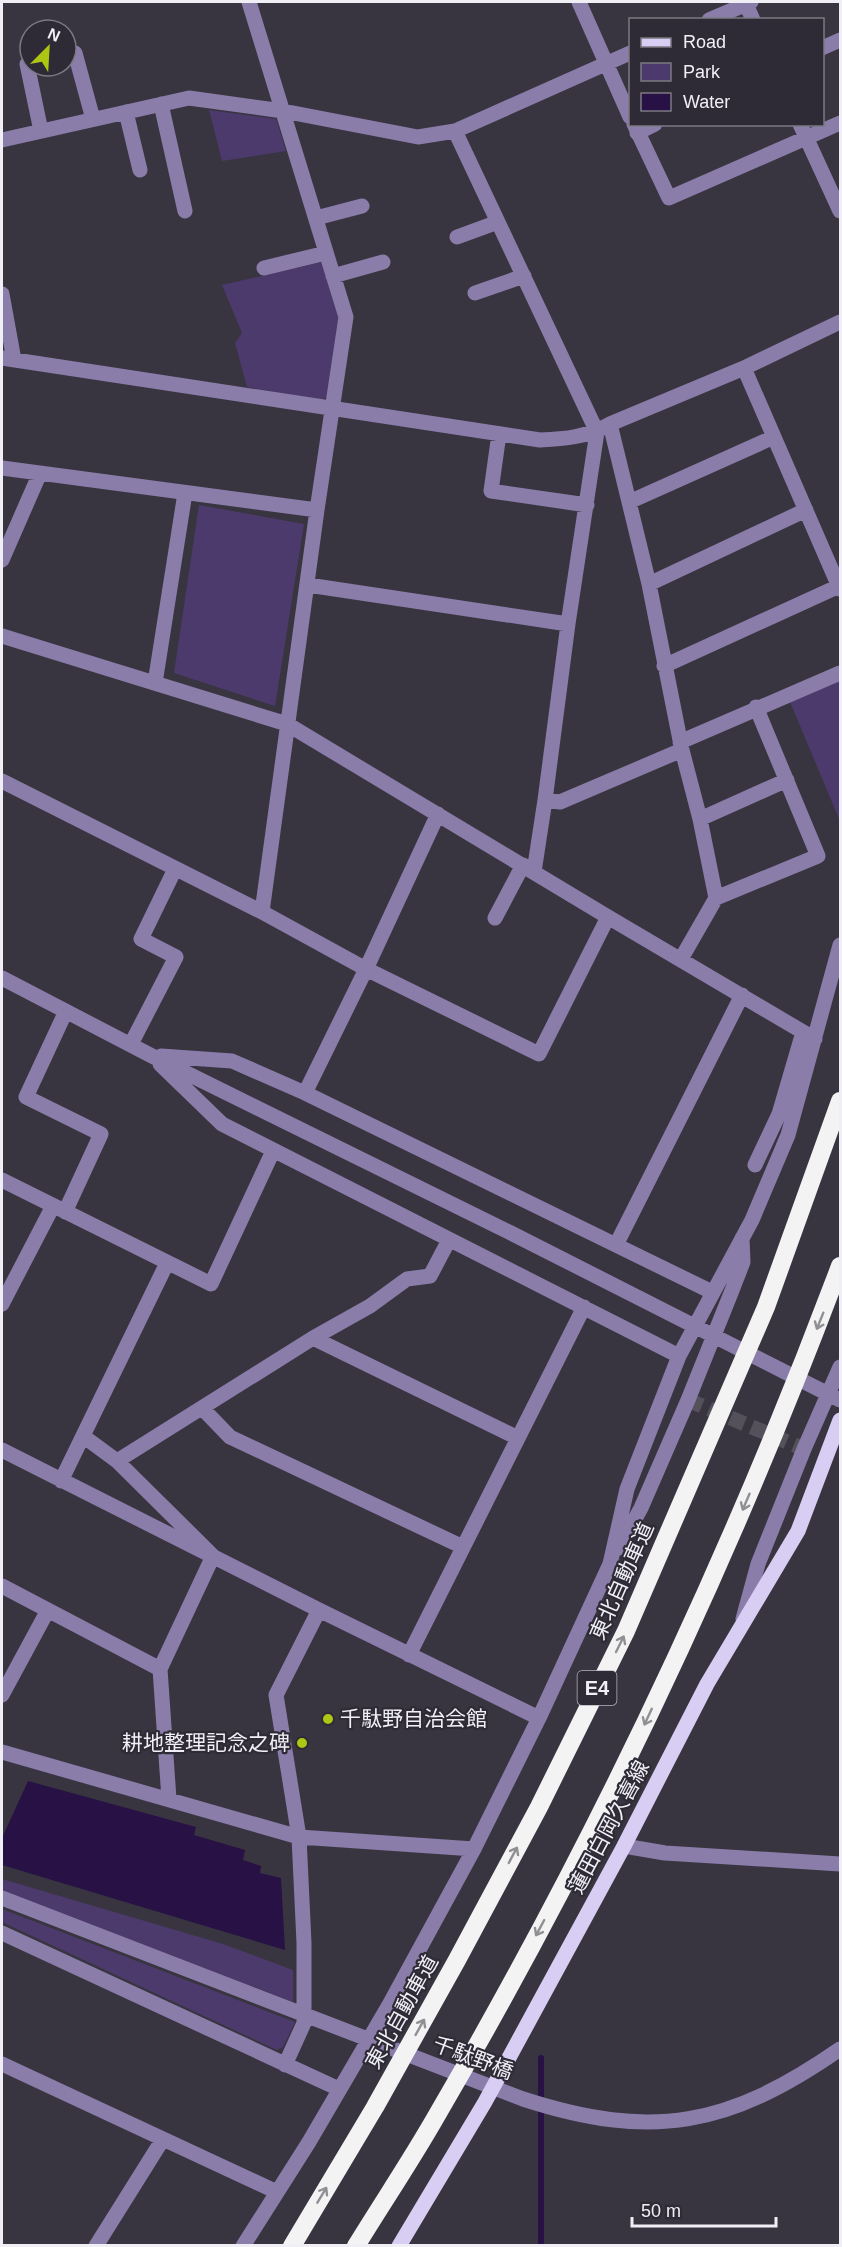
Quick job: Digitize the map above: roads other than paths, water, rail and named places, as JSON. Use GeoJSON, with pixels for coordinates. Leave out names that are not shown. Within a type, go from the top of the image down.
{"type":"FeatureCollection","features":[{"type":"Feature","properties":{"kind":"highway","name":"東北自動車道"},"geometry":{"type":"LineString","coordinates":[[292,2246],[375,2108],[457,1960],[539,1807],[626,1631],[766,1307],[840,1101]]}},
{"type":"Feature","properties":{"kind":"highway"},"geometry":{"type":"LineString","coordinates":[[356,2246],[437,2116],[617,1783],[731,1538],[782,1416],[840,1266]]}},
{"type":"Feature","properties":{"kind":"main road","name":"蓮田白岡久喜線"},"geometry":{"type":"LineString","coordinates":[[399,2246],[485,2102],[624,1846],[707,1684],[798,1531],[840,1420]]}},
{"type":"Feature","properties":{"kind":"street"},"geometry":{"type":"LineString","coordinates":[[249,2],[346,317],[262,912]]}},
{"type":"Feature","properties":{"kind":"street"},"geometry":{"type":"LineString","coordinates":[[579,2],[629,115]]}},
{"type":"Feature","properties":{"kind":"street"},"geometry":{"type":"LineString","coordinates":[[714,18],[748,3],[752,18]]}},
{"type":"Feature","properties":{"kind":"street"},"geometry":{"type":"LineString","coordinates":[[824,47],[840,40]]}},
{"type":"Feature","properties":{"kind":"street"},"geometry":{"type":"LineString","coordinates":[[2,140],[189,98],[283,111],[418,137],[455,131],[629,53]]}},
{"type":"Feature","properties":{"kind":"street"},"geometry":{"type":"LineString","coordinates":[[78,64],[93,119]]}},
{"type":"Feature","properties":{"kind":"street"},"geometry":{"type":"LineString","coordinates":[[30,78],[41,131]]}},
{"type":"Feature","properties":{"kind":"street"},"geometry":{"type":"LineString","coordinates":[[161,104],[184,211]]}},
{"type":"Feature","properties":{"kind":"street"},"geometry":{"type":"LineString","coordinates":[[126,112],[140,170]]}},
{"type":"Feature","properties":{"kind":"street"},"geometry":{"type":"LineString","coordinates":[[635,129],[669,198],[803,131],[840,123]]}},
{"type":"Feature","properties":{"kind":"street"},"geometry":{"type":"LineString","coordinates":[[455,131],[524,276],[603,428],[629,502],[649,584],[681,746],[700,819],[716,898]]}},
{"type":"Feature","properties":{"kind":"street"},"geometry":{"type":"LineString","coordinates":[[803,131],[840,211]]}},
{"type":"Feature","properties":{"kind":"street"},"geometry":{"type":"LineString","coordinates":[[316,218],[362,206]]}},
{"type":"Feature","properties":{"kind":"street"},"geometry":{"type":"LineString","coordinates":[[457,237],[498,222]]}},
{"type":"Feature","properties":{"kind":"street"},"geometry":{"type":"LineString","coordinates":[[264,267],[326,253]]}},
{"type":"Feature","properties":{"kind":"street"},"geometry":{"type":"LineString","coordinates":[[333,276],[383,262]]}},
{"type":"Feature","properties":{"kind":"street"},"geometry":{"type":"LineString","coordinates":[[475,293],[524,276]]}},
{"type":"Feature","properties":{"kind":"street"},"geometry":{"type":"LineString","coordinates":[[2,294],[8,359],[540,440],[566,438],[603,428],[744,368],[840,322]]}},
{"type":"Feature","properties":{"kind":"street"},"geometry":{"type":"LineString","coordinates":[[664,666],[840,587],[744,368]]}},
{"type":"Feature","properties":{"kind":"street"},"geometry":{"type":"LineString","coordinates":[[495,918],[528,868],[545,800],[568,624],[587,505],[603,428]]}},
{"type":"Feature","properties":{"kind":"street"},"geometry":{"type":"LineString","coordinates":[[499,434],[491,491],[587,505]]}},
{"type":"Feature","properties":{"kind":"street"},"geometry":{"type":"LineString","coordinates":[[629,502],[774,437]]}},
{"type":"Feature","properties":{"kind":"street"},"geometry":{"type":"LineString","coordinates":[[2,468],[317,510]]}},
{"type":"Feature","properties":{"kind":"street"},"geometry":{"type":"LineString","coordinates":[[2,560],[40,473]]}},
{"type":"Feature","properties":{"kind":"street"},"geometry":{"type":"LineString","coordinates":[[155,683],[185,493]]}},
{"type":"Feature","properties":{"kind":"street"},"geometry":{"type":"LineString","coordinates":[[649,584],[806,510]]}},
{"type":"Feature","properties":{"kind":"street"},"geometry":{"type":"LineString","coordinates":[[308,585],[568,624]]}},
{"type":"Feature","properties":{"kind":"street"},"geometry":{"type":"LineString","coordinates":[[2,636],[287,724],[809,1036]]}},
{"type":"Feature","properties":{"kind":"street"},"geometry":{"type":"LineString","coordinates":[[545,800],[560,802],[681,746],[756,707],[840,673]]}},
{"type":"Feature","properties":{"kind":"street"},"geometry":{"type":"LineString","coordinates":[[681,959],[716,898],[819,856],[756,707]]}},
{"type":"Feature","properties":{"kind":"street"},"geometry":{"type":"LineString","coordinates":[[700,819],[787,780]]}},
{"type":"Feature","properties":{"kind":"street"},"geometry":{"type":"LineString","coordinates":[[2,781],[262,912],[366,969],[539,1054],[608,917]]}},
{"type":"Feature","properties":{"kind":"street"},"geometry":{"type":"LineString","coordinates":[[305,1094],[438,814]]}},
{"type":"Feature","properties":{"kind":"street"},"geometry":{"type":"LineString","coordinates":[[131,1044],[176,957],[141,939],[175,869]]}},
{"type":"Feature","properties":{"kind":"street"},"geometry":{"type":"LineString","coordinates":[[755,1165],[779,1114],[840,945]]}},
{"type":"Feature","properties":{"kind":"street"},"geometry":{"type":"LineString","coordinates":[[2,978],[152,1056],[511,1233],[840,1401]]}},
{"type":"Feature","properties":{"kind":"street"},"geometry":{"type":"LineString","coordinates":[[616,1245],[742,995]]}},
{"type":"Feature","properties":{"kind":"street"},"geometry":{"type":"LineString","coordinates":[[2,1304],[101,1134],[26,1097],[66,1011]]}},
{"type":"Feature","properties":{"kind":"street"},"geometry":{"type":"LineString","coordinates":[[610,1564],[627,1489],[679,1356],[752,1220],[788,1135],[809,1036]]}},
{"type":"Feature","properties":{"kind":"street"},"geometry":{"type":"LineString","coordinates":[[152,1056],[232,1061],[305,1094],[712,1292]]}},
{"type":"Feature","properties":{"kind":"street"},"geometry":{"type":"LineString","coordinates":[[152,1056],[222,1124],[679,1356]]}},
{"type":"Feature","properties":{"kind":"street"},"geometry":{"type":"LineString","coordinates":[[2,1180],[211,1284],[273,1151]]}},
{"type":"Feature","properties":{"kind":"street"},"geometry":{"type":"LineString","coordinates":[[243,2246],[388,2005],[474,1850],[539,1718],[610,1564],[641,1508],[697,1379],[743,1262],[742,1238]]}},
{"type":"Feature","properties":{"kind":"street"},"geometry":{"type":"LineString","coordinates":[[117,1461],[313,1338],[370,1306],[407,1279],[430,1276],[449,1240]]}},
{"type":"Feature","properties":{"kind":"street"},"geometry":{"type":"LineString","coordinates":[[61,1481],[167,1263]]}},
{"type":"Feature","properties":{"kind":"street"},"geometry":{"type":"LineString","coordinates":[[409,1654],[584,1307]]}},
{"type":"Feature","properties":{"kind":"street"},"geometry":{"type":"LineString","coordinates":[[313,1338],[518,1438]]}},
{"type":"Feature","properties":{"kind":"street"},"geometry":{"type":"LineString","coordinates":[[742,1624],[758,1564],[840,1367]]}},
{"type":"Feature","properties":{"kind":"street"},"geometry":{"type":"LineString","coordinates":[[202,1408],[230,1437],[463,1546]]}},
{"type":"Feature","properties":{"kind":"street"},"geometry":{"type":"LineString","coordinates":[[83,1436],[117,1461],[213,1556]]}},
{"type":"Feature","properties":{"kind":"street"},"geometry":{"type":"LineString","coordinates":[[2,1450],[539,1718]]}},
{"type":"Feature","properties":{"kind":"street"},"geometry":{"type":"LineString","coordinates":[[169,1799],[160,1669],[213,1556]]}},
{"type":"Feature","properties":{"kind":"street"},"geometry":{"type":"LineString","coordinates":[[2,1586],[160,1669]]}},
{"type":"Feature","properties":{"kind":"street"},"geometry":{"type":"LineString","coordinates":[[2,1695],[48,1610]]}},
{"type":"Feature","properties":{"kind":"street"},"geometry":{"type":"LineString","coordinates":[[285,2065],[304,2023],[304,1943],[299,1837],[276,1695],[319,1610]]}},
{"type":"Feature","properties":{"kind":"street"},"geometry":{"type":"LineString","coordinates":[[2,1752],[299,1837],[474,1850]]}},
{"type":"Feature","properties":{"kind":"street"},"geometry":{"type":"LineString","coordinates":[[624,1846],[665,1853],[840,1864]]}},
{"type":"Feature","properties":{"kind":"street","name":"千駄野橋"},"geometry":{"type":"LineString","coordinates":[[2,1898],[523,2099],[572,2114],[632,2122],[695,2119],[720,2113],[761,2097],[814,2067],[840,2049]]}},
{"type":"Feature","properties":{"kind":"street"},"geometry":{"type":"LineString","coordinates":[[2,1933],[339,2089]]}},
{"type":"Feature","properties":{"kind":"street"},"geometry":{"type":"LineString","coordinates":[[2,2064],[277,2192]]}},
{"type":"Feature","properties":{"kind":"street"},"geometry":{"type":"LineString","coordinates":[[96,2246],[163,2139]]}},
{"type":"Feature","properties":{"kind":"water"},"geometry":{"type":"Polygon","coordinates":[[[28,1781],[196,1827],[194,1835],[245,1850],[243,1860],[261,1866],[260,1873],[281,1878],[285,1950],[2,1865],[2,1838],[28,1781]]]}},
{"type":"Feature","properties":{"kind":"waterway"},"geometry":{"type":"LineString","coordinates":[[541,2058],[541,2246]]}},
{"type":"Feature","properties":{"kind":"tunnel"},"geometry":{"type":"LineString","coordinates":[[688,1400],[804,1449]]}},
{"type":"Feature","properties":{"kind":"place","name":"千駄野自治会館"},"geometry":{"type":"Point","coordinates":[328,1719]}},
{"type":"Feature","properties":{"kind":"place","name":"耕地整理記念之碑"},"geometry":{"type":"Point","coordinates":[302,1743]}}]}
